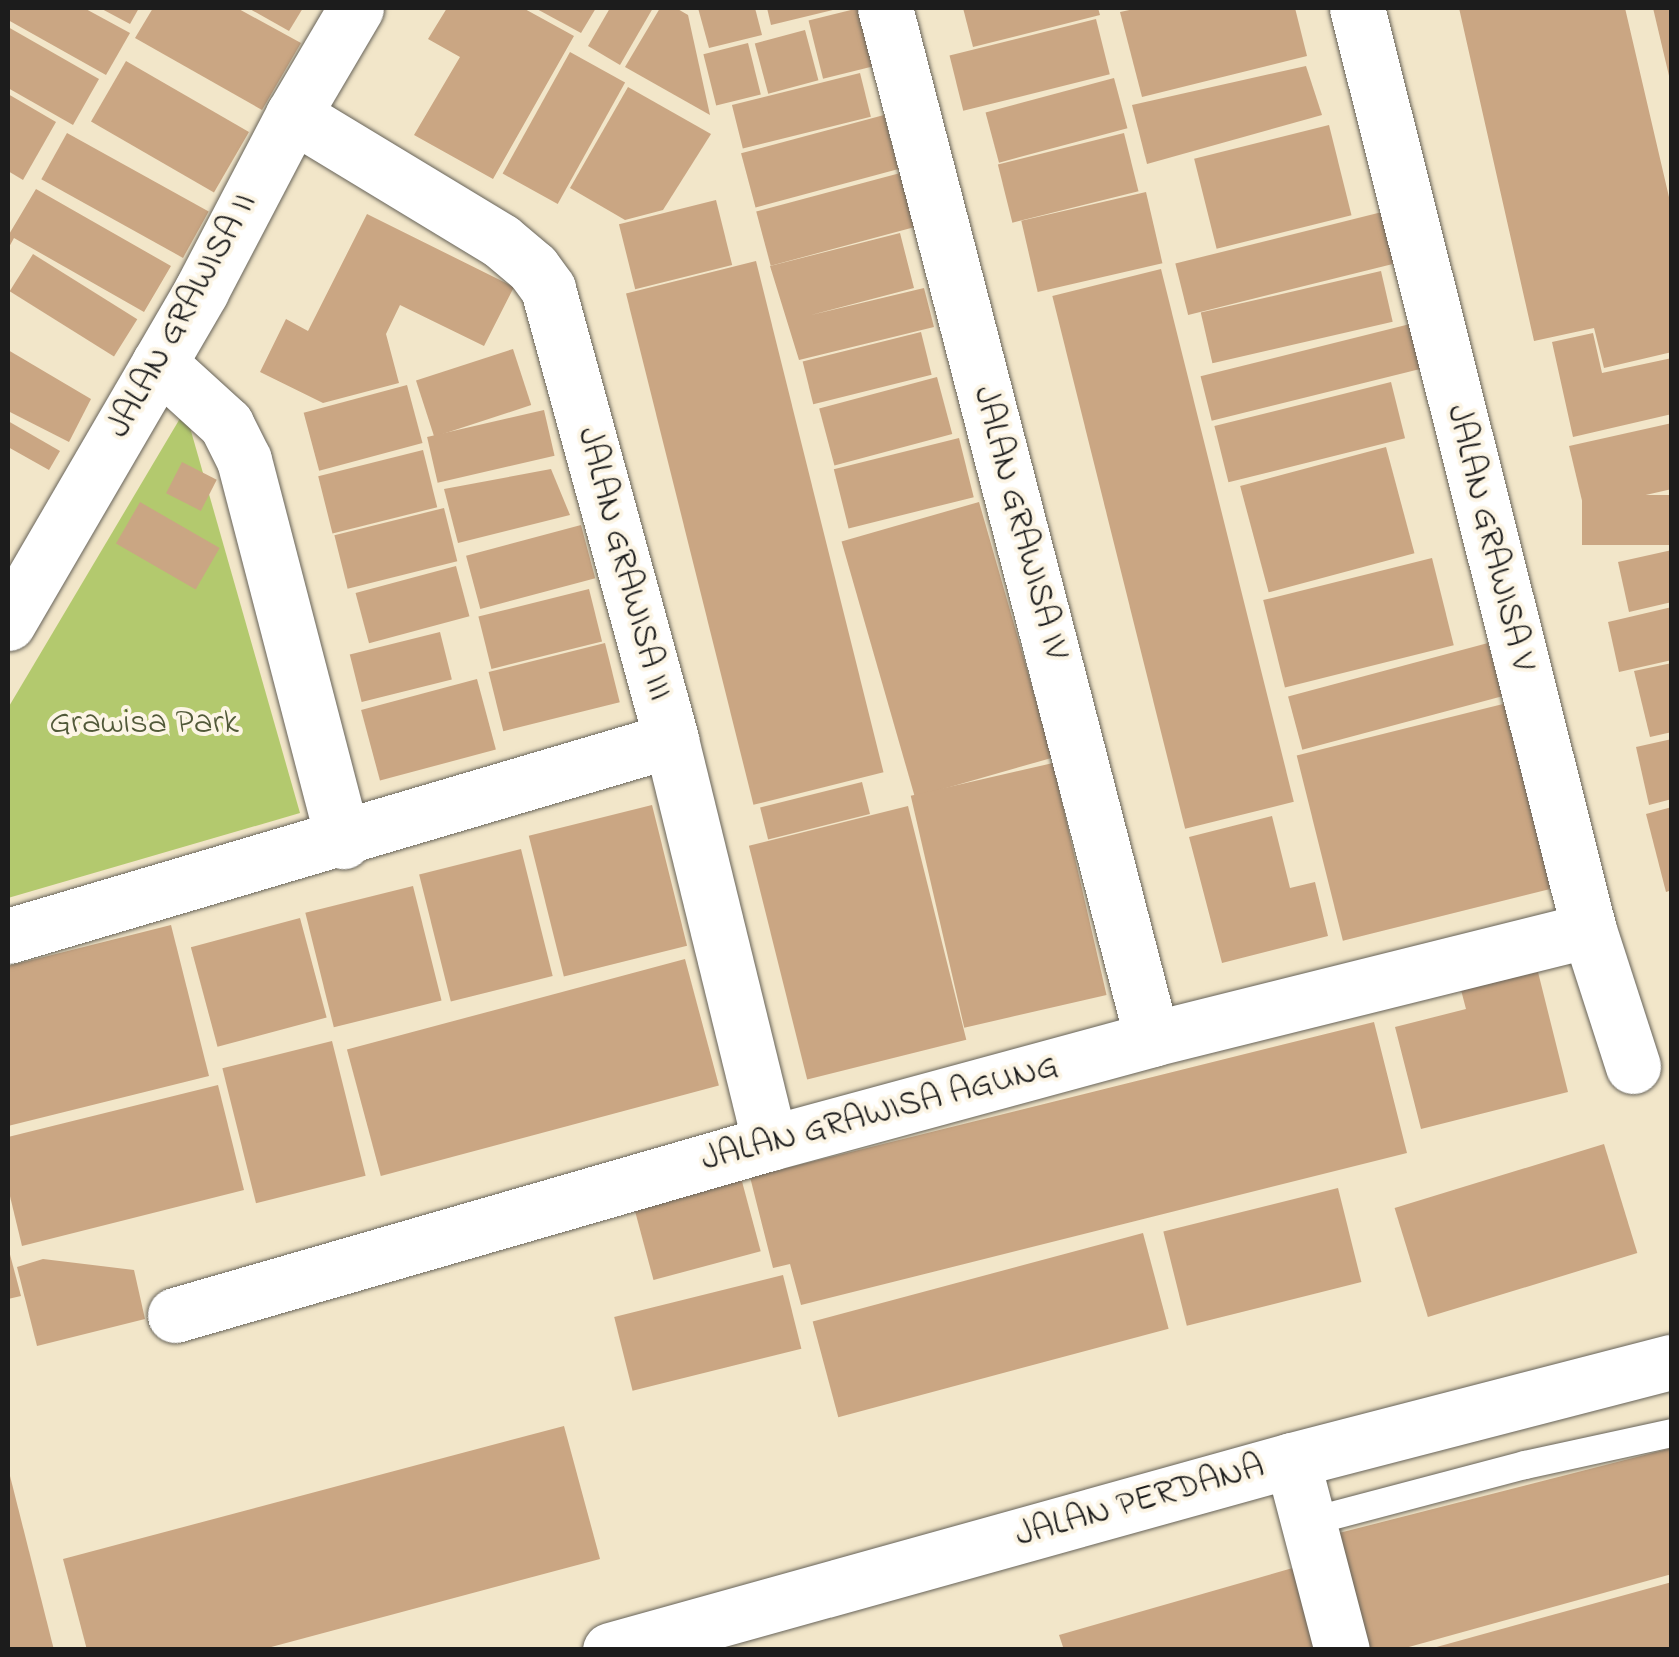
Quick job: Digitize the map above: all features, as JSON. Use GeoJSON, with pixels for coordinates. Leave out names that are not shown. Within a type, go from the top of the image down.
{"type":"FeatureCollection","features":[{"type":"Feature","properties":{"kind":"street","name":"JALAN GRAWISA II"},"geometry":{"type":"LineString","coordinates":[[8,623],[159,364],[292,115],[356,8]]}},
{"type":"Feature","properties":{"kind":"street","name":"JALAN GRAWISA IV"},"geometry":{"type":"LineString","coordinates":[[885,8],[1152,1039]]}},
{"type":"Feature","properties":{"kind":"street","name":"JALAN GRAWISA V"},"geometry":{"type":"LineString","coordinates":[[1357,8],[1362,41],[1589,930],[1632,1066]]}},
{"type":"Feature","properties":{"kind":"street","name":"JALAN GRAWISA III"},"geometry":{"type":"LineString","coordinates":[[292,115],[501,241],[533,268],[548,288],[671,740],[770,1143]]}},
{"type":"Feature","properties":{"kind":"street"},"geometry":{"type":"LineString","coordinates":[[159,364],[226,424],[244,460],[343,841]]}},
{"type":"Feature","properties":{"kind":"street"},"geometry":{"type":"LineString","coordinates":[[8,936],[343,841],[671,740]]}},
{"type":"Feature","properties":{"kind":"street","name":"JALAN GRAWISA AGUNG"},"geometry":{"type":"LineString","coordinates":[[175,1315],[770,1143],[1152,1039],[1589,930]]}},
{"type":"Feature","properties":{"kind":"street","name":"JALAN PERDANA"},"geometry":{"type":"LineString","coordinates":[[610,1650],[1292,1460],[1672,1362]]}},
{"type":"Feature","properties":{"kind":"street"},"geometry":{"type":"LineString","coordinates":[[1292,1460],[1342,1650]]}},
{"type":"Feature","properties":{"kind":"lane"},"geometry":{"type":"LineString","coordinates":[[1309,1522],[1525,1465],[1672,1433]]}},
{"type":"Feature","properties":{"kind":"green space","name":"Grawisa Park"},"geometry":{"type":"Polygon","coordinates":[[[185,410],[300,813],[8,898],[8,708],[185,410]]]}},
{"type":"Feature","properties":{"kind":"building"},"geometry":{"type":"Polygon","coordinates":[[[8,8],[84,8],[130,33],[106,75],[8,20],[8,8]]]}},
{"type":"Feature","properties":{"kind":"building"},"geometry":{"type":"Polygon","coordinates":[[[100,8],[139,8],[130,24],[100,8]]]}},
{"type":"Feature","properties":{"kind":"building"},"geometry":{"type":"Polygon","coordinates":[[[153,8],[237,8],[301,43],[262,110],[135,38],[153,8]]]}},
{"type":"Feature","properties":{"kind":"building"},"geometry":{"type":"Polygon","coordinates":[[[248,8],[303,8],[289,31],[248,8]]]}},
{"type":"Feature","properties":{"kind":"building"},"geometry":{"type":"Polygon","coordinates":[[[447,8],[523,8],[574,36],[493,179],[414,135],[460,57],[428,39],[447,8]]]}},
{"type":"Feature","properties":{"kind":"building"},"geometry":{"type":"Polygon","coordinates":[[[535,8],[596,8],[581,33],[535,8]]]}},
{"type":"Feature","properties":{"kind":"building"},"geometry":{"type":"Polygon","coordinates":[[[610,8],[653,8],[620,65],[588,46],[610,8]]]}},
{"type":"Feature","properties":{"kind":"building"},"geometry":{"type":"Polygon","coordinates":[[[660,8],[676,8],[688,15],[710,115],[625,67],[660,8]]]}},
{"type":"Feature","properties":{"kind":"building"},"geometry":{"type":"Polygon","coordinates":[[[698,8],[755,8],[762,35],[709,48],[698,8]]]}},
{"type":"Feature","properties":{"kind":"building"},"geometry":{"type":"Polygon","coordinates":[[[767,8],[837,8],[837,9],[771,25],[767,8]]]}},
{"type":"Feature","properties":{"kind":"building"},"geometry":{"type":"Polygon","coordinates":[[[859,8],[874,66],[823,79],[809,21],[859,8]]]}},
{"type":"Feature","properties":{"kind":"building"},"geometry":{"type":"Polygon","coordinates":[[[963,8],[1098,8],[1100,15],[973,47],[963,8]]]}},
{"type":"Feature","properties":{"kind":"building"},"geometry":{"type":"Polygon","coordinates":[[[1139,8],[1295,8],[1307,56],[1142,97],[1120,12],[1139,8]]]}},
{"type":"Feature","properties":{"kind":"building"},"geometry":{"type":"Polygon","coordinates":[[[1459,8],[1625,8],[1672,210],[1672,352],[1604,368],[1594,328],[1534,341],[1459,8]]]}},
{"type":"Feature","properties":{"kind":"building"},"geometry":{"type":"Polygon","coordinates":[[[1653,8],[1672,8],[1672,80],[1670,80],[1653,8]]]}},
{"type":"Feature","properties":{"kind":"building"},"geometry":{"type":"Polygon","coordinates":[[[1096,19],[1110,74],[963,111],[949,56],[1096,19]]]}},
{"type":"Feature","properties":{"kind":"building"},"geometry":{"type":"Polygon","coordinates":[[[8,27],[99,79],[73,125],[8,88],[8,27]]]}},
{"type":"Feature","properties":{"kind":"building"},"geometry":{"type":"Polygon","coordinates":[[[805,30],[818,80],[768,94],[755,43],[805,30]]]}},
{"type":"Feature","properties":{"kind":"building"},"geometry":{"type":"Polygon","coordinates":[[[748,43],[761,94],[716,106],[703,54],[748,43]]]}},
{"type":"Feature","properties":{"kind":"building"},"geometry":{"type":"Polygon","coordinates":[[[570,52],[625,83],[558,204],[503,174],[570,52]]]}},
{"type":"Feature","properties":{"kind":"building"},"geometry":{"type":"Polygon","coordinates":[[[126,61],[249,132],[214,193],[91,122],[126,61]]]}},
{"type":"Feature","properties":{"kind":"building"},"geometry":{"type":"Polygon","coordinates":[[[1306,66],[1322,115],[1147,164],[1132,105],[1306,66]]]}},
{"type":"Feature","properties":{"kind":"building"},"geometry":{"type":"Polygon","coordinates":[[[860,73],[871,117],[743,149],[732,105],[860,73]]]}},
{"type":"Feature","properties":{"kind":"building"},"geometry":{"type":"Polygon","coordinates":[[[1114,78],[1127,128],[999,163],[986,112],[1114,78]]]}},
{"type":"Feature","properties":{"kind":"building"},"geometry":{"type":"Polygon","coordinates":[[[628,87],[711,134],[663,210],[625,220],[570,188],[628,87]]]}},
{"type":"Feature","properties":{"kind":"building"},"geometry":{"type":"Polygon","coordinates":[[[8,94],[56,122],[23,180],[8,171],[8,94]]]}},
{"type":"Feature","properties":{"kind":"building"},"geometry":{"type":"Polygon","coordinates":[[[884,115],[898,169],[756,207],[741,153],[884,115]]]}},
{"type":"Feature","properties":{"kind":"building"},"geometry":{"type":"Polygon","coordinates":[[[1329,125],[1351,215],[1217,249],[1194,159],[1329,125]]]}},
{"type":"Feature","properties":{"kind":"building"},"geometry":{"type":"Polygon","coordinates":[[[67,133],[209,212],[183,258],[41,179],[67,133]]]}},
{"type":"Feature","properties":{"kind":"building"},"geometry":{"type":"Polygon","coordinates":[[[1124,133],[1139,191],[1012,223],[998,164],[1124,133]]]}},
{"type":"Feature","properties":{"kind":"building"},"geometry":{"type":"Polygon","coordinates":[[[904,172],[918,226],[771,266],[756,212],[904,172]]]}},
{"type":"Feature","properties":{"kind":"building"},"geometry":{"type":"Polygon","coordinates":[[[36,189],[171,266],[144,312],[14,238],[8,249],[8,236],[36,189]]]}},
{"type":"Feature","properties":{"kind":"building"},"geometry":{"type":"Polygon","coordinates":[[[1146,192],[1162,263],[1038,292],[1021,221],[1146,192]]]}},
{"type":"Feature","properties":{"kind":"building"},"geometry":{"type":"Polygon","coordinates":[[[716,200],[732,265],[635,289],[619,224],[716,200]]]}},
{"type":"Feature","properties":{"kind":"building"},"geometry":{"type":"Polygon","coordinates":[[[1382,212],[1395,263],[1188,315],[1175,264],[1382,212]]]}},
{"type":"Feature","properties":{"kind":"building"},"geometry":{"type":"Polygon","coordinates":[[[367,214],[514,287],[484,346],[400,305],[386,334],[399,383],[323,403],[260,372],[286,319],[308,331],[367,214]]]}},
{"type":"Feature","properties":{"kind":"building"},"geometry":{"type":"Polygon","coordinates":[[[900,233],[914,288],[811,315],[924,288],[934,327],[799,360],[770,266],[900,233]]]}},
{"type":"Feature","properties":{"kind":"building"},"geometry":{"type":"Polygon","coordinates":[[[33,254],[137,319],[114,356],[10,291],[33,254]]]}},
{"type":"Feature","properties":{"kind":"building"},"geometry":{"type":"Polygon","coordinates":[[[756,261],[883,772],[753,805],[626,293],[756,261]]]}},
{"type":"Feature","properties":{"kind":"building"},"geometry":{"type":"Polygon","coordinates":[[[1161,269],[1294,802],[1185,829],[1052,296],[1161,269]]]}},
{"type":"Feature","properties":{"kind":"building"},"geometry":{"type":"Polygon","coordinates":[[[1381,271],[1393,322],[1212,363],[1201,313],[1381,271]]]}},
{"type":"Feature","properties":{"kind":"building"},"geometry":{"type":"Polygon","coordinates":[[[1414,323],[1425,368],[1212,421],[1201,376],[1414,323]]]}},
{"type":"Feature","properties":{"kind":"building"},"geometry":{"type":"Polygon","coordinates":[[[921,332],[932,375],[813,404],[803,362],[921,332]]]}},
{"type":"Feature","properties":{"kind":"building"},"geometry":{"type":"Polygon","coordinates":[[[1593,333],[1602,373],[1672,358],[1672,414],[1573,437],[1552,342],[1593,333]]]}},
{"type":"Feature","properties":{"kind":"building"},"geometry":{"type":"Polygon","coordinates":[[[513,349],[531,405],[434,437],[416,381],[513,349]]]}},
{"type":"Feature","properties":{"kind":"building"},"geometry":{"type":"Polygon","coordinates":[[[8,350],[91,399],[69,442],[8,411],[8,350]]]}},
{"type":"Feature","properties":{"kind":"building"},"geometry":{"type":"Polygon","coordinates":[[[937,377],[952,434],[834,466],[819,409],[937,377]]]}},
{"type":"Feature","properties":{"kind":"building"},"geometry":{"type":"Polygon","coordinates":[[[1391,382],[1405,438],[1228,482],[1214,426],[1391,382]]]}},
{"type":"Feature","properties":{"kind":"building"},"geometry":{"type":"Polygon","coordinates":[[[407,385],[423,443],[319,471],[304,413],[407,385]]]}},
{"type":"Feature","properties":{"kind":"building"},"geometry":{"type":"Polygon","coordinates":[[[544,410],[555,456],[438,483],[427,437],[544,410]]]}},
{"type":"Feature","properties":{"kind":"building"},"geometry":{"type":"Polygon","coordinates":[[[8,421],[60,451],[49,470],[8,447],[8,421]]]}},
{"type":"Feature","properties":{"kind":"building"},"geometry":{"type":"Polygon","coordinates":[[[1672,423],[1672,489],[1584,509],[1569,446],[1672,423]]]}},
{"type":"Feature","properties":{"kind":"building"},"geometry":{"type":"Polygon","coordinates":[[[959,438],[974,497],[849,528],[834,469],[959,438]]]}},
{"type":"Feature","properties":{"kind":"building"},"geometry":{"type":"Polygon","coordinates":[[[1386,447],[1414,553],[1269,592],[1240,486],[1386,447]]]}},
{"type":"Feature","properties":{"kind":"building"},"geometry":{"type":"Polygon","coordinates":[[[423,450],[437,507],[332,533],[318,476],[423,450]]]}},
{"type":"Feature","properties":{"kind":"building"},"geometry":{"type":"Polygon","coordinates":[[[182,462],[217,480],[201,511],[166,493],[182,462]]]}},
{"type":"Feature","properties":{"kind":"building"},"geometry":{"type":"Polygon","coordinates":[[[551,469],[570,515],[458,543],[444,489],[551,469]]]}},
{"type":"Feature","properties":{"kind":"building"},"geometry":{"type":"Polygon","coordinates":[[[1582,495],[1672,495],[1672,545],[1582,545],[1582,495]]]}},
{"type":"Feature","properties":{"kind":"building"},"geometry":{"type":"Polygon","coordinates":[[[140,502],[220,548],[196,590],[116,544],[140,502]]]}},
{"type":"Feature","properties":{"kind":"building"},"geometry":{"type":"Polygon","coordinates":[[[979,502],[1052,758],[915,797],[842,541],[979,502]]]}},
{"type":"Feature","properties":{"kind":"building"},"geometry":{"type":"Polygon","coordinates":[[[444,508],[457,561],[348,589],[334,535],[444,508]]]}},
{"type":"Feature","properties":{"kind":"building"},"geometry":{"type":"Polygon","coordinates":[[[581,525],[595,578],[480,609],[466,556],[581,525]]]}},
{"type":"Feature","properties":{"kind":"building"},"geometry":{"type":"Polygon","coordinates":[[[1672,550],[1672,602],[1629,612],[1618,562],[1672,550]]]}},
{"type":"Feature","properties":{"kind":"building"},"geometry":{"type":"Polygon","coordinates":[[[1432,558],[1454,645],[1285,687],[1263,600],[1432,558]]]}},
{"type":"Feature","properties":{"kind":"building"},"geometry":{"type":"Polygon","coordinates":[[[456,566],[469,616],[369,643],[356,593],[456,566]]]}},
{"type":"Feature","properties":{"kind":"building"},"geometry":{"type":"Polygon","coordinates":[[[589,589],[602,641],[491,669],[478,617],[589,589]]]}},
{"type":"Feature","properties":{"kind":"building"},"geometry":{"type":"Polygon","coordinates":[[[1672,607],[1672,660],[1619,672],[1608,622],[1672,607]]]}},
{"type":"Feature","properties":{"kind":"building"},"geometry":{"type":"Polygon","coordinates":[[[440,632],[452,680],[362,702],[350,654],[440,632]]]}},
{"type":"Feature","properties":{"kind":"building"},"geometry":{"type":"Polygon","coordinates":[[[605,643],[620,702],[503,731],[489,672],[605,643]]]}},
{"type":"Feature","properties":{"kind":"building"},"geometry":{"type":"Polygon","coordinates":[[[1488,643],[1502,696],[1302,750],[1288,697],[1488,643]]]}},
{"type":"Feature","properties":{"kind":"building"},"geometry":{"type":"Polygon","coordinates":[[[1672,663],[1672,732],[1650,737],[1634,671],[1672,663]]]}},
{"type":"Feature","properties":{"kind":"building"},"geometry":{"type":"Polygon","coordinates":[[[477,679],[496,750],[380,781],[361,710],[477,679]]]}},
{"type":"Feature","properties":{"kind":"building"},"geometry":{"type":"Polygon","coordinates":[[[1515,701],[1561,886],[1343,941],[1297,755],[1515,701]]]}},
{"type":"Feature","properties":{"kind":"building"},"geometry":{"type":"Polygon","coordinates":[[[1672,739],[1672,799],[1649,805],[1636,747],[1672,739]]]}},
{"type":"Feature","properties":{"kind":"building"},"geometry":{"type":"Polygon","coordinates":[[[1053,763],[1107,995],[964,1028],[911,796],[1053,763]]]}},
{"type":"Feature","properties":{"kind":"building"},"geometry":{"type":"Polygon","coordinates":[[[862,782],[870,814],[768,839],[760,807],[862,782]]]}},
{"type":"Feature","properties":{"kind":"building"},"geometry":{"type":"Polygon","coordinates":[[[652,805],[687,946],[564,976],[529,836],[652,805]]]}},
{"type":"Feature","properties":{"kind":"building"},"geometry":{"type":"Polygon","coordinates":[[[908,806],[966,1040],[807,1080],[749,846],[908,806]]]}},
{"type":"Feature","properties":{"kind":"building"},"geometry":{"type":"Polygon","coordinates":[[[1672,807],[1672,890],[1666,892],[1646,814],[1672,807]]]}},
{"type":"Feature","properties":{"kind":"building"},"geometry":{"type":"Polygon","coordinates":[[[1272,816],[1290,888],[1315,882],[1328,936],[1222,963],[1189,837],[1272,816]]]}},
{"type":"Feature","properties":{"kind":"building"},"geometry":{"type":"Polygon","coordinates":[[[521,849],[553,976],[451,1002],[419,874],[521,849]]]}},
{"type":"Feature","properties":{"kind":"building"},"geometry":{"type":"Polygon","coordinates":[[[413,886],[442,1000],[334,1027],[305,913],[413,886]]]}},
{"type":"Feature","properties":{"kind":"building"},"geometry":{"type":"Polygon","coordinates":[[[300,918],[327,1017],[218,1047],[191,947],[300,918]]]}},
{"type":"Feature","properties":{"kind":"building"},"geometry":{"type":"Polygon","coordinates":[[[171,925],[209,1076],[8,1126],[8,966],[171,925]]]}},
{"type":"Feature","properties":{"kind":"building"},"geometry":{"type":"Polygon","coordinates":[[[685,959],[719,1086],[381,1176],[347,1050],[685,959]]]}},
{"type":"Feature","properties":{"kind":"building"},"geometry":{"type":"Polygon","coordinates":[[[1538,972],[1568,1092],[1421,1129],[1395,1027],[1466,1009],[1461,990],[1538,972]]]}},
{"type":"Feature","properties":{"kind":"building"},"geometry":{"type":"Polygon","coordinates":[[[1374,1022],[1407,1153],[801,1305],[790,1264],[773,1268],[750,1177],[1374,1022]]]}},
{"type":"Feature","properties":{"kind":"building"},"geometry":{"type":"Polygon","coordinates":[[[332,1041],[366,1176],[256,1203],[222,1068],[332,1041]]]}},
{"type":"Feature","properties":{"kind":"building"},"geometry":{"type":"Polygon","coordinates":[[[218,1085],[244,1190],[22,1246],[8,1188],[8,1137],[218,1085]]]}},
{"type":"Feature","properties":{"kind":"building"},"geometry":{"type":"Polygon","coordinates":[[[1604,1144],[1637,1253],[1428,1317],[1395,1208],[1604,1144]]]}},
{"type":"Feature","properties":{"kind":"building"},"geometry":{"type":"Polygon","coordinates":[[[740,1174],[761,1251],[653,1280],[633,1203],[740,1174]]]}},
{"type":"Feature","properties":{"kind":"building"},"geometry":{"type":"Polygon","coordinates":[[[1338,1188],[1361,1282],[1187,1326],[1163,1232],[1338,1188]]]}},
{"type":"Feature","properties":{"kind":"building"},"geometry":{"type":"Polygon","coordinates":[[[1143,1233],[1169,1329],[838,1417],[813,1322],[1143,1233]]]}},
{"type":"Feature","properties":{"kind":"building"},"geometry":{"type":"Polygon","coordinates":[[[8,1247],[21,1296],[8,1299],[8,1247]]]}},
{"type":"Feature","properties":{"kind":"building"},"geometry":{"type":"Polygon","coordinates":[[[43,1259],[134,1270],[145,1319],[37,1346],[17,1267],[43,1259]]]}},
{"type":"Feature","properties":{"kind":"building"},"geometry":{"type":"Polygon","coordinates":[[[783,1275],[801,1349],[633,1391],[614,1317],[783,1275]]]}},
{"type":"Feature","properties":{"kind":"building"},"geometry":{"type":"Polygon","coordinates":[[[564,1426],[600,1559],[260,1650],[87,1650],[63,1559],[564,1426]]]}},
{"type":"Feature","properties":{"kind":"building"},"geometry":{"type":"Polygon","coordinates":[[[1672,1448],[1672,1574],[1398,1650],[1365,1650],[1335,1534],[1672,1448]]]}},
{"type":"Feature","properties":{"kind":"building"},"geometry":{"type":"Polygon","coordinates":[[[9,1472],[54,1650],[8,1650],[9,1472]]]}},
{"type":"Feature","properties":{"kind":"building"},"geometry":{"type":"Polygon","coordinates":[[[1310,1563],[1316,1650],[1064,1650],[1059,1635],[1310,1563]]]}},
{"type":"Feature","properties":{"kind":"building"},"geometry":{"type":"Polygon","coordinates":[[[1672,1582],[1672,1650],[1433,1650],[1433,1648],[1672,1582]]]}}]}
